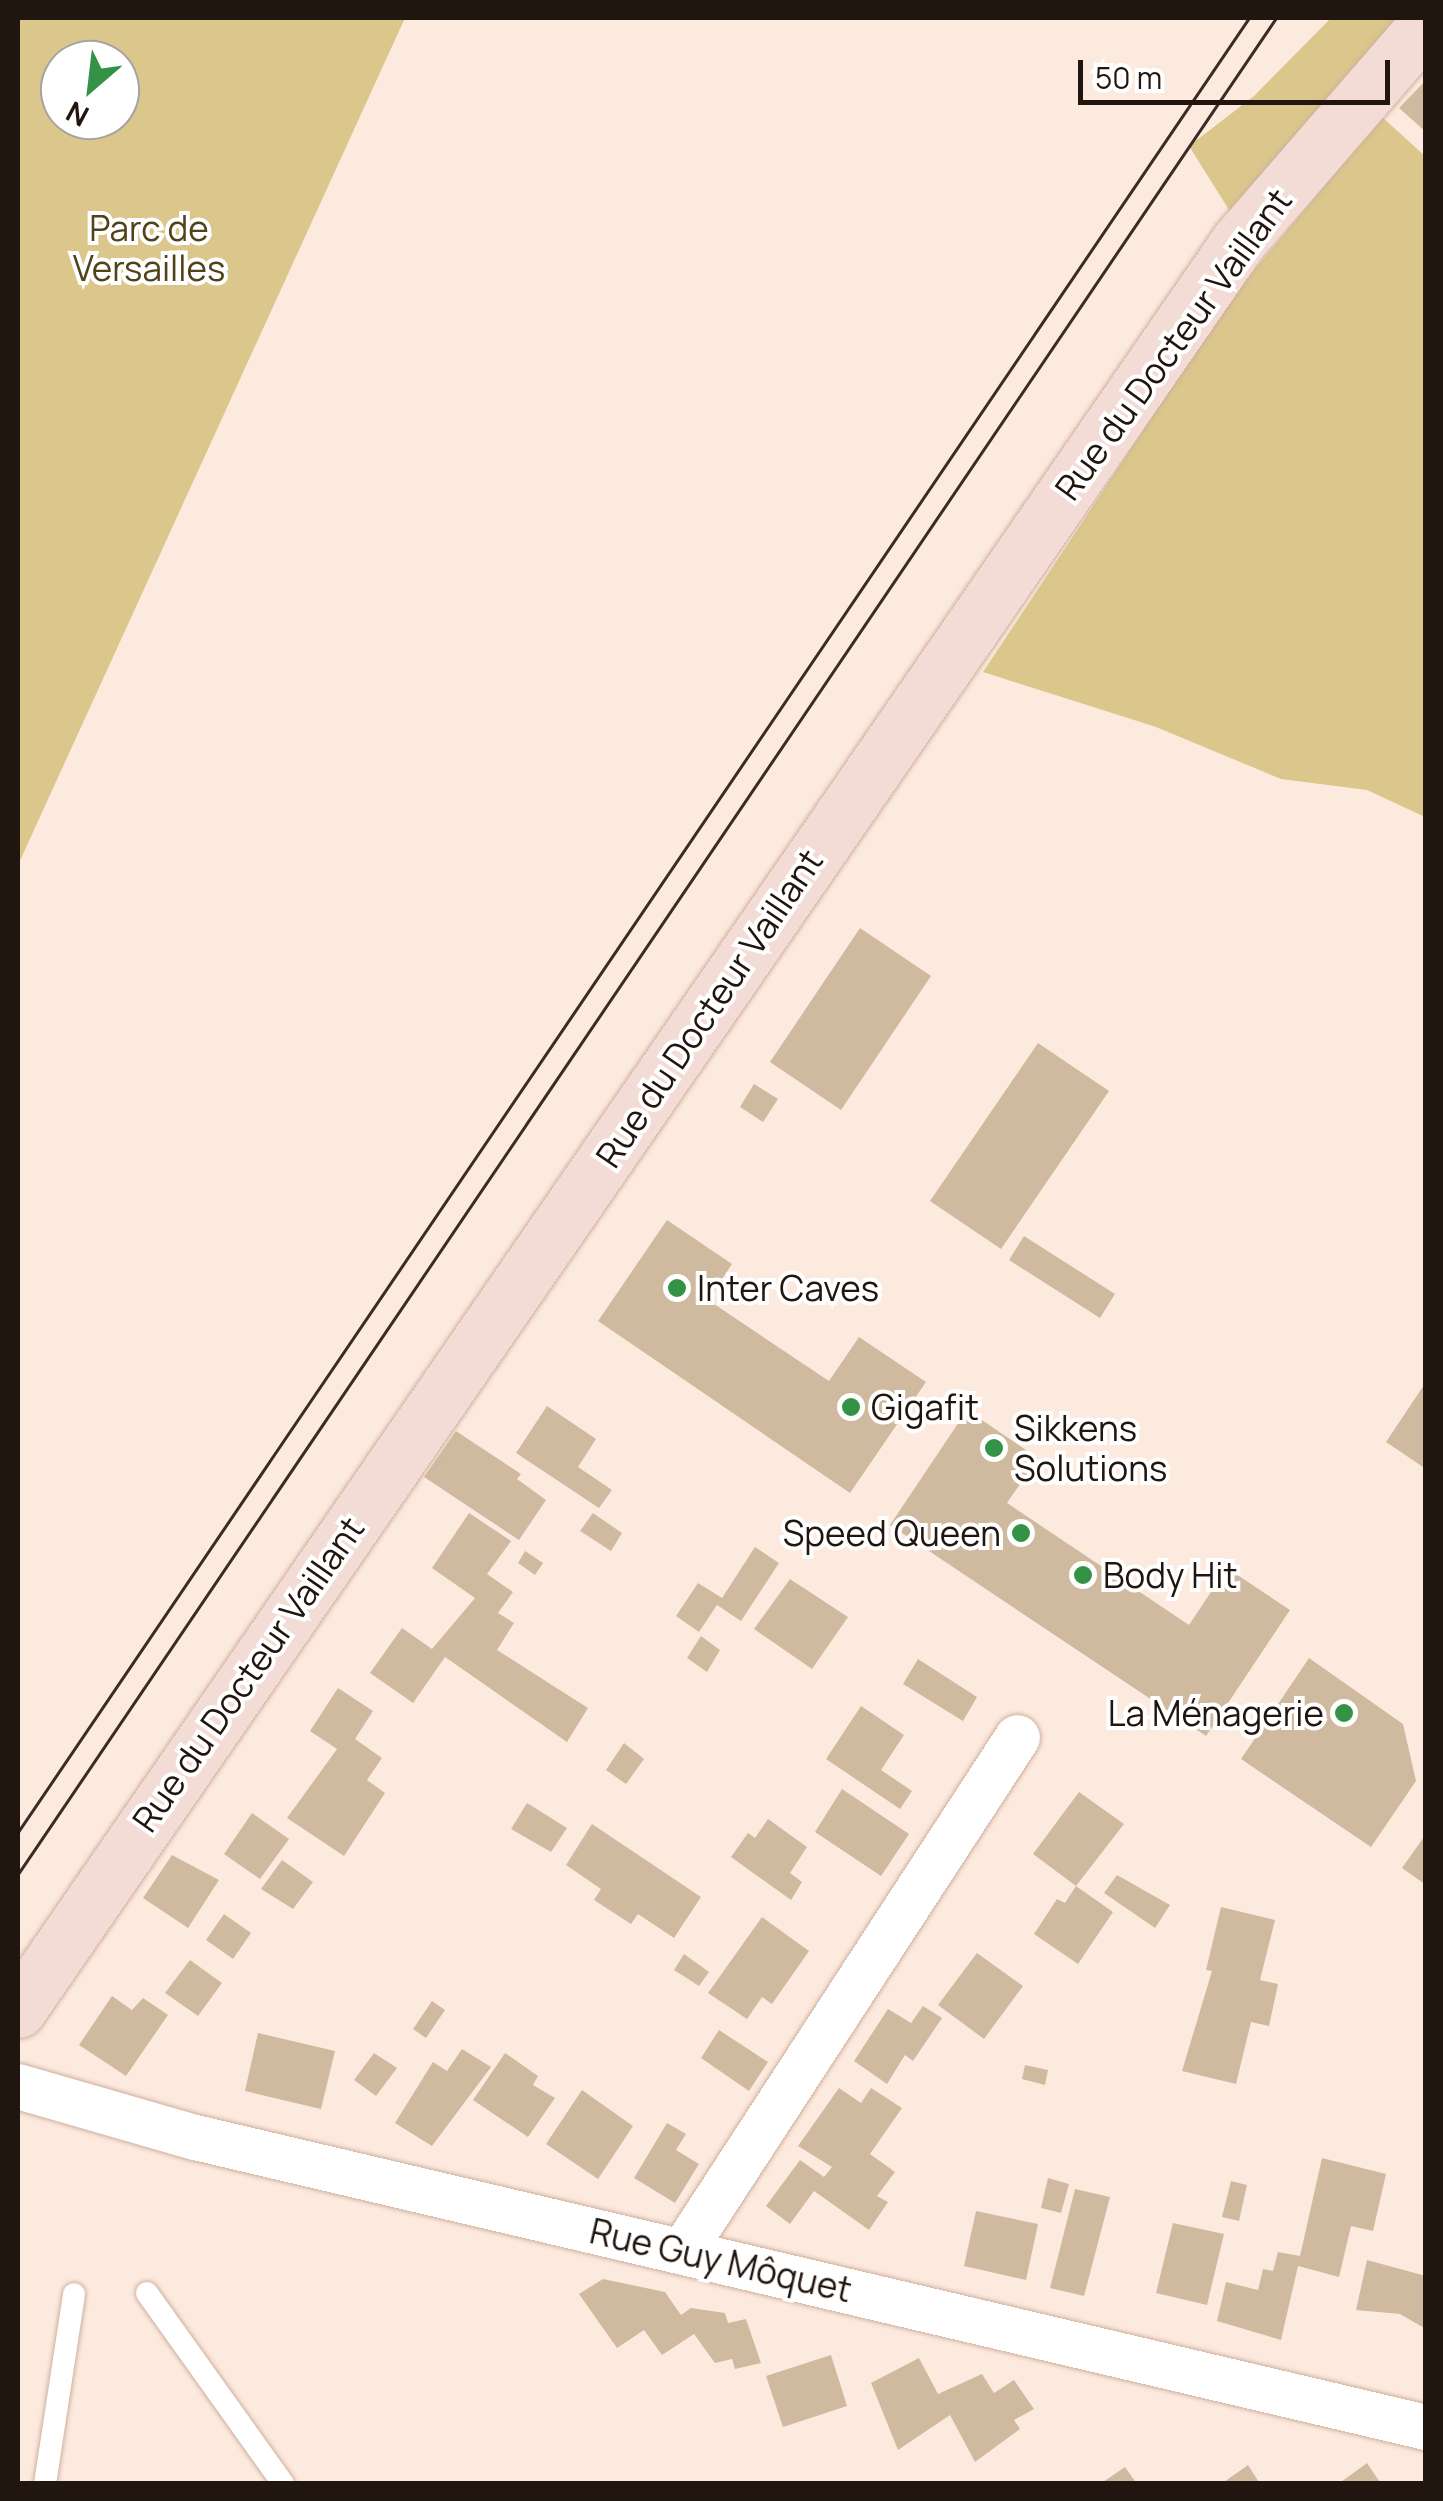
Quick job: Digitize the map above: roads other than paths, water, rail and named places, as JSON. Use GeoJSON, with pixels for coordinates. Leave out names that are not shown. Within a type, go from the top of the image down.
{"type":"FeatureCollection","features":[{"type":"Feature","properties":{"kind":"main road","name":"Rue du Docteur Vaillant"},"geometry":{"type":"LineString","coordinates":[[18,2010],[1238,242],[1426,25]]}},
{"type":"Feature","properties":{"kind":"street"},"geometry":{"type":"LineString","coordinates":[[682,2250],[1017,1737]]}},
{"type":"Feature","properties":{"kind":"street","name":"Rue Guy Môquet"},"geometry":{"type":"LineString","coordinates":[[18,2086],[148,2125],[1426,2427]]}},
{"type":"Feature","properties":{"kind":"lane"},"geometry":{"type":"LineString","coordinates":[[45,2484],[74,2294]]}},
{"type":"Feature","properties":{"kind":"lane"},"geometry":{"type":"LineString","coordinates":[[147,2294],[283,2484]]}},
{"type":"Feature","properties":{"kind":"tram line"},"geometry":{"type":"LineString","coordinates":[[18,1832],[1249,18]]}},
{"type":"Feature","properties":{"kind":"tram line"},"geometry":{"type":"LineString","coordinates":[[18,1874],[1276,18]]}},
{"type":"Feature","properties":{"kind":"place","name":"Inter Caves"},"geometry":{"type":"Point","coordinates":[677,1288]}},
{"type":"Feature","properties":{"kind":"place","name":"Gigafit"},"geometry":{"type":"Point","coordinates":[851,1407]}},
{"type":"Feature","properties":{"kind":"place","name":"Sikkens Solutions"},"geometry":{"type":"Point","coordinates":[994,1448]}},
{"type":"Feature","properties":{"kind":"place","name":"Speed Queen"},"geometry":{"type":"Point","coordinates":[1021,1533]}},
{"type":"Feature","properties":{"kind":"place","name":"Body Hit"},"geometry":{"type":"Point","coordinates":[1083,1575]}},
{"type":"Feature","properties":{"kind":"place","name":"La Ménagerie"},"geometry":{"type":"Point","coordinates":[1344,1713]}},
{"type":"Feature","properties":{"kind":"park label","name":"Parc de Versailles"},"geometry":{"type":"Point","coordinates":[149,248]}}]}
